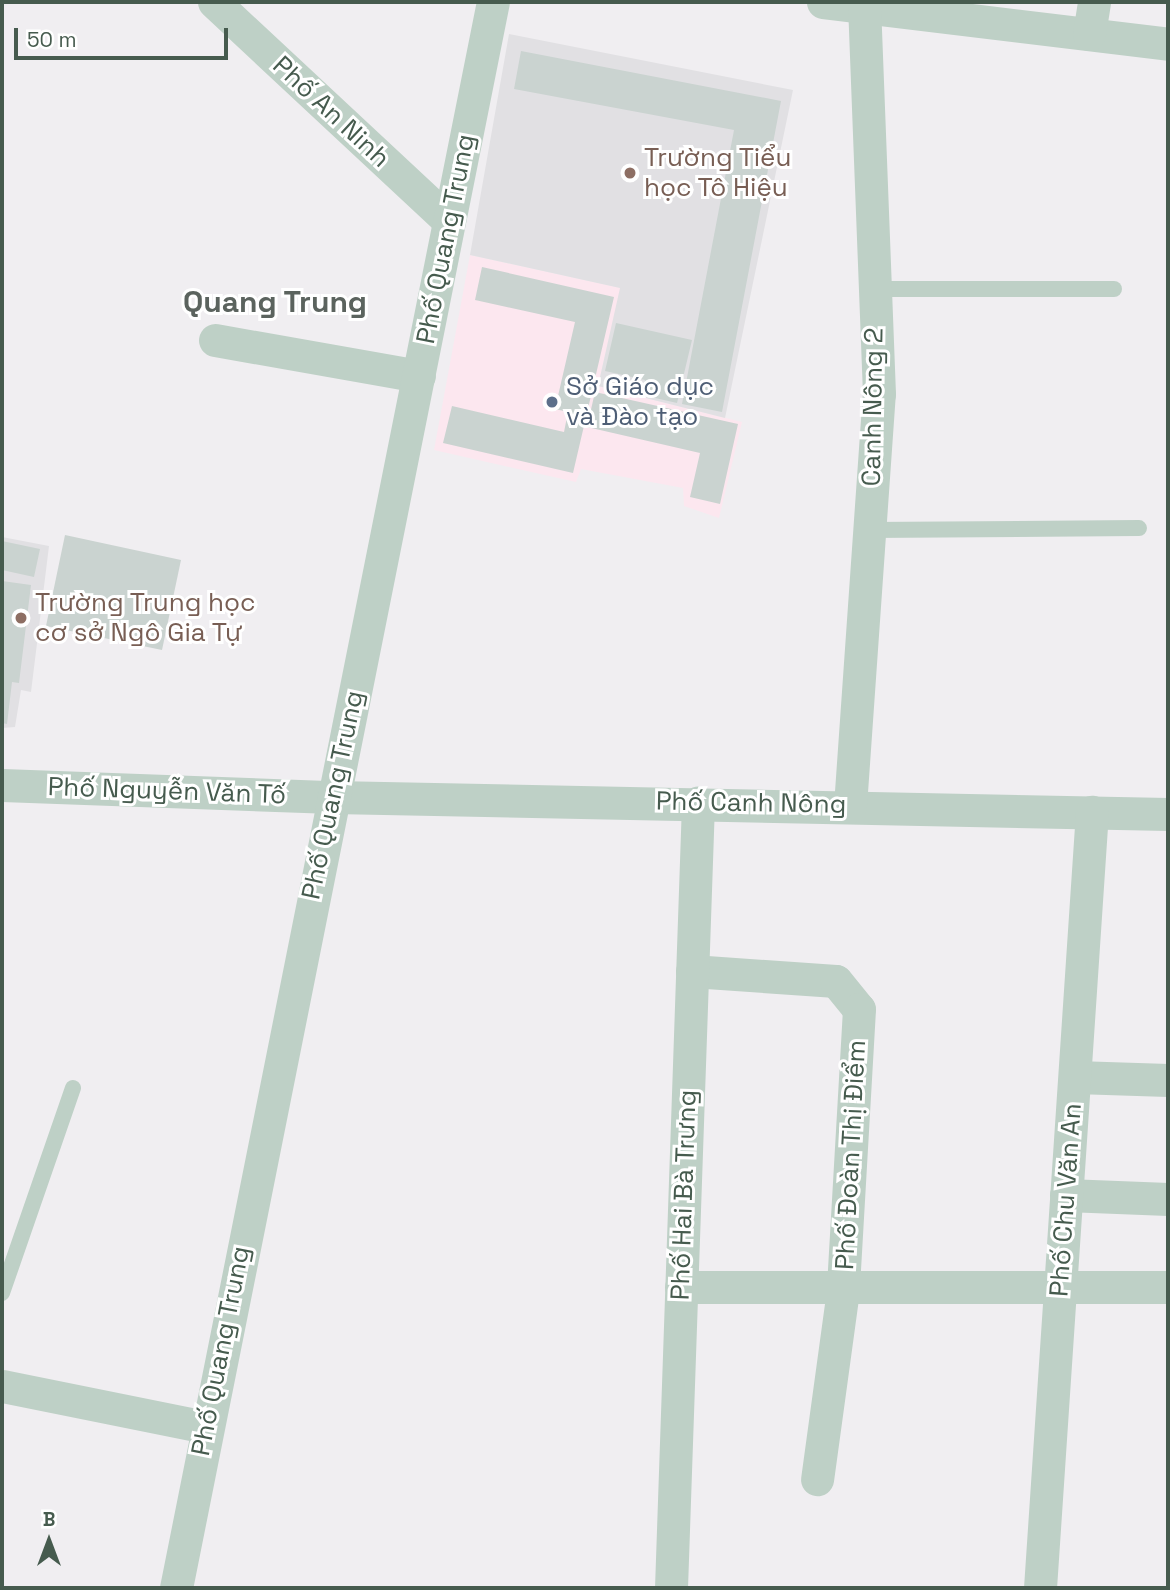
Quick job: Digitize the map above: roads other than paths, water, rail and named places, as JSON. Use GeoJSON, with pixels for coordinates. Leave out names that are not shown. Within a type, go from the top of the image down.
{"type":"FeatureCollection","features":[{"type":"Feature","properties":{"kind":"street","name":"Phố An Ninh"},"geometry":{"type":"LineString","coordinates":[[214,2],[449,221]]}},
{"type":"Feature","properties":{"kind":"street","name":"Phố Quang Trung"},"geometry":{"type":"LineString","coordinates":[[176,1588],[205,1427],[493,2]]}},
{"type":"Feature","properties":{"kind":"street"},"geometry":{"type":"LineString","coordinates":[[823,2],[1168,44]]}},
{"type":"Feature","properties":{"kind":"street"},"geometry":{"type":"LineString","coordinates":[[1089,34],[1094,2]]}},
{"type":"Feature","properties":{"kind":"street","name":"Canh Nông 2"},"geometry":{"type":"LineString","coordinates":[[850,806],[879,394],[864,7]]}},
{"type":"Feature","properties":{"kind":"street"},"geometry":{"type":"LineString","coordinates":[[215,340],[419,376]]}},
{"type":"Feature","properties":{"kind":"street","name":"Phố Nguyễn Văn Tố"},"geometry":{"type":"LineString","coordinates":[[2,785],[333,797]]}},
{"type":"Feature","properties":{"kind":"street","name":"Phố Canh Nông"},"geometry":{"type":"LineString","coordinates":[[333,797],[698,802],[1168,814]]}},
{"type":"Feature","properties":{"kind":"street","name":"Phố Hai Bà Trưng"},"geometry":{"type":"LineString","coordinates":[[671,1588],[698,802]]}},
{"type":"Feature","properties":{"kind":"street","name":"Phố Chu Văn An"},"geometry":{"type":"LineString","coordinates":[[1040,1588],[1092,812]]}},
{"type":"Feature","properties":{"kind":"street","name":"Phố Đoàn Thị Điểm"},"geometry":{"type":"LineString","coordinates":[[692,971],[836,981],[859,1009],[843,1290],[817,1479]]}},
{"type":"Feature","properties":{"kind":"street"},"geometry":{"type":"LineString","coordinates":[[1075,1077],[1168,1080]]}},
{"type":"Feature","properties":{"kind":"street"},"geometry":{"type":"LineString","coordinates":[[1066,1195],[1168,1199]]}},
{"type":"Feature","properties":{"kind":"street"},"geometry":{"type":"LineString","coordinates":[[681,1287],[843,1290],[1060,1285],[1168,1287]]}},
{"type":"Feature","properties":{"kind":"street"},"geometry":{"type":"LineString","coordinates":[[2,1385],[205,1427]]}},
{"type":"Feature","properties":{"kind":"lane"},"geometry":{"type":"LineString","coordinates":[[875,289],[1114,289]]}},
{"type":"Feature","properties":{"kind":"lane"},"geometry":{"type":"LineString","coordinates":[[869,530],[1139,528]]}},
{"type":"Feature","properties":{"kind":"lane"},"geometry":{"type":"LineString","coordinates":[[2,1293],[73,1087]]}},
{"type":"Feature","properties":{"kind":"place","name":"Trường Tiểu học Tô Hiệu"},"geometry":{"type":"Point","coordinates":[630,173]}},
{"type":"Feature","properties":{"kind":"place","name":"Sở Giáo dục và Đào tạo"},"geometry":{"type":"Point","coordinates":[552,402]}},
{"type":"Feature","properties":{"kind":"place","name":"Trường Trung học cơ sở Ngô Gia Tự"},"geometry":{"type":"Point","coordinates":[21,618]}},
{"type":"Feature","properties":{"kind":"district","name":"Quang Trung"},"geometry":{"type":"Point","coordinates":[275,302]}}]}
